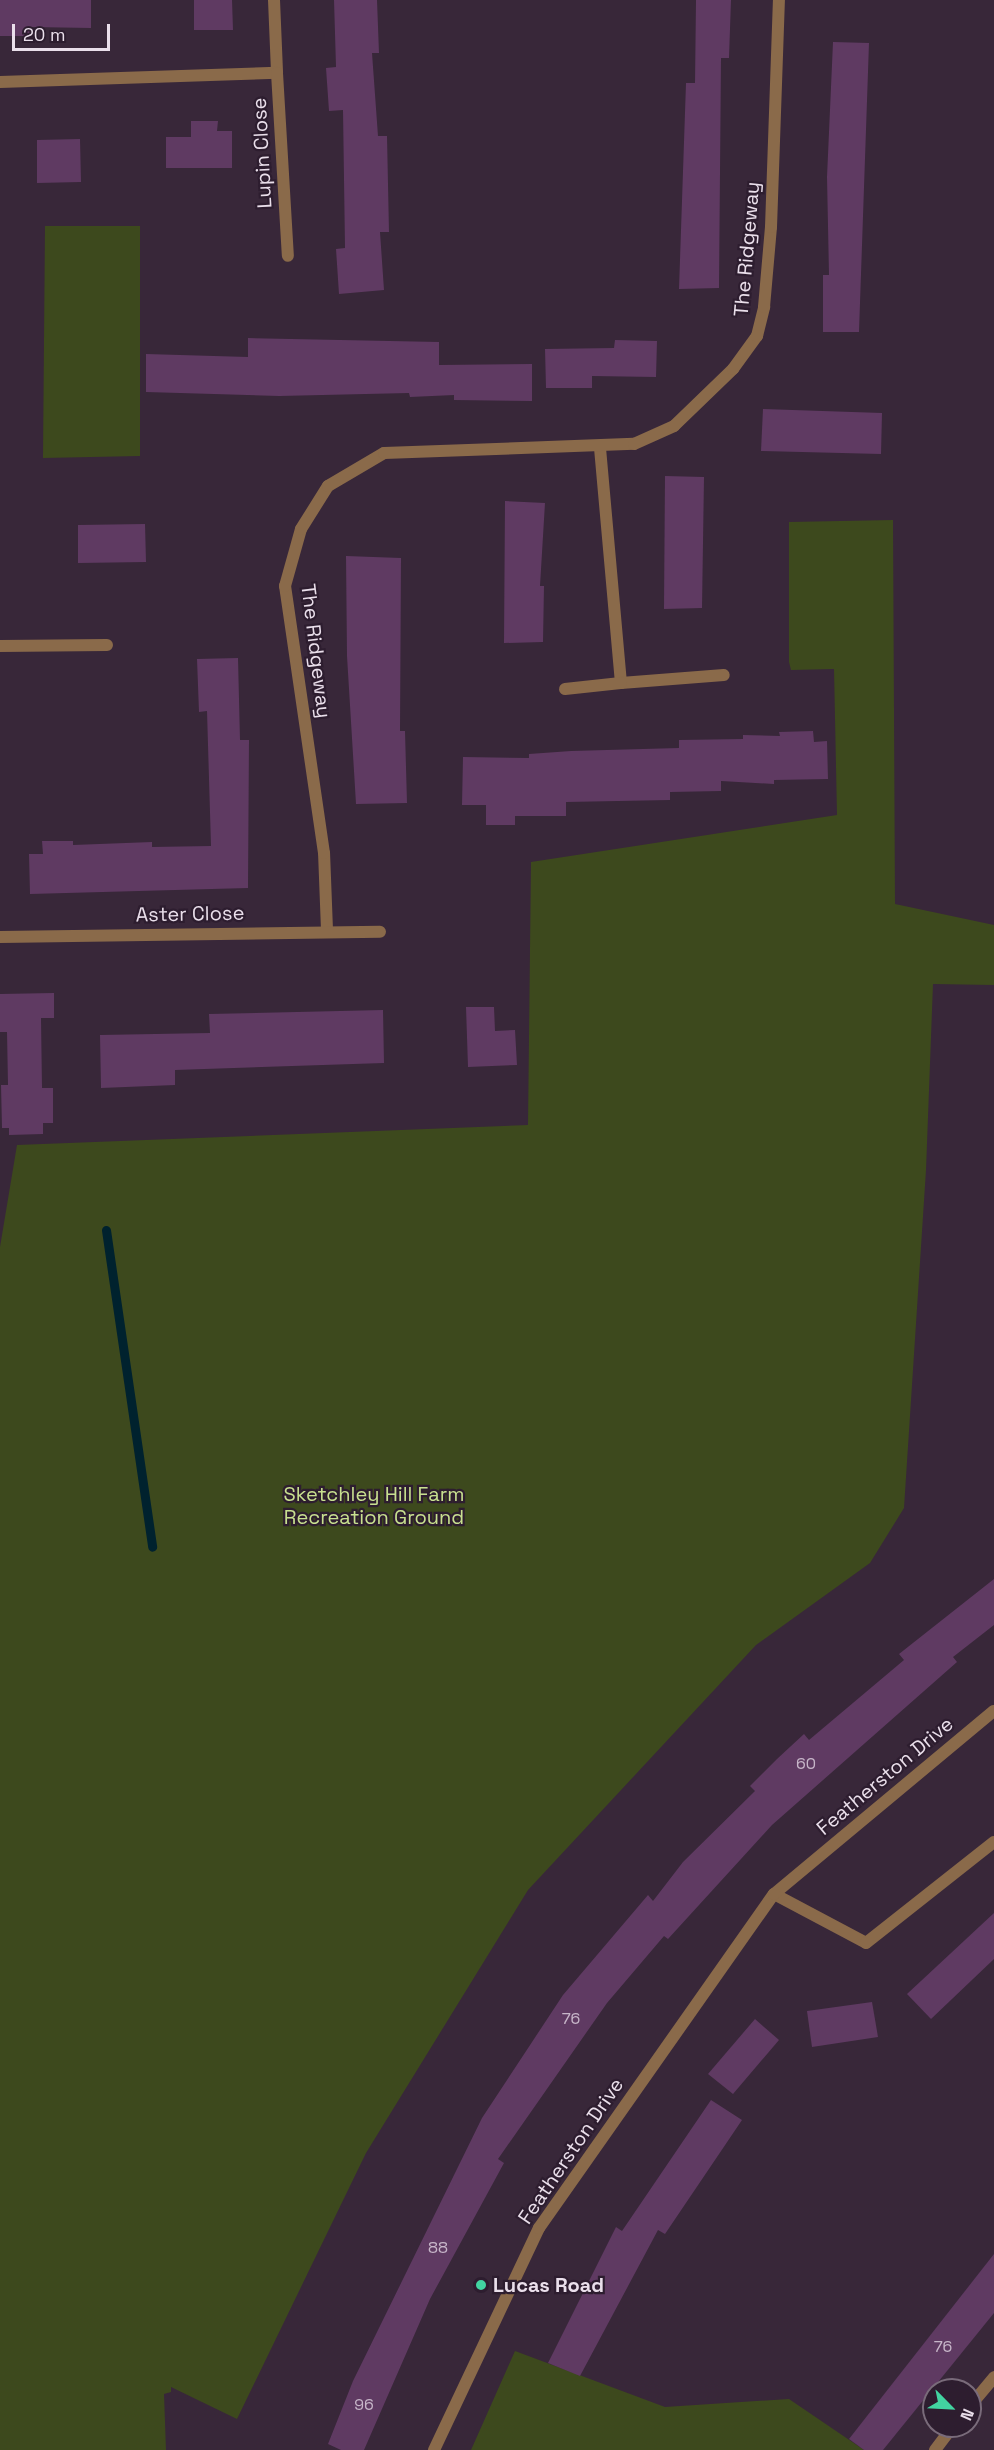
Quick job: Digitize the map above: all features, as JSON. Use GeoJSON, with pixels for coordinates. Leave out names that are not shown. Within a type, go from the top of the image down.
{"type":"FeatureCollection","features":[{"type":"Feature","properties":{"kind":"street"},"geometry":{"type":"LineString","coordinates":[[274,0],[277,73]]}},
{"type":"Feature","properties":{"kind":"street","name":"The Ridgeway"},"geometry":{"type":"LineString","coordinates":[[327,930],[324,853],[285,586],[301,529],[328,486],[384,453],[600,448],[634,444],[674,426],[733,369],[757,336],[764,307],[771,227],[779,0]]}},
{"type":"Feature","properties":{"kind":"street","name":"Lupin Close"},"geometry":{"type":"LineString","coordinates":[[0,82],[277,73],[288,256]]}},
{"type":"Feature","properties":{"kind":"street"},"geometry":{"type":"LineString","coordinates":[[600,448],[621,683]]}},
{"type":"Feature","properties":{"kind":"street"},"geometry":{"type":"LineString","coordinates":[[0,646],[107,645]]}},
{"type":"Feature","properties":{"kind":"street"},"geometry":{"type":"LineString","coordinates":[[564,689],[724,675]]}},
{"type":"Feature","properties":{"kind":"street","name":"Aster Close"},"geometry":{"type":"LineString","coordinates":[[0,937],[327,930],[380,932]]}},
{"type":"Feature","properties":{"kind":"street","name":"Featherston Drive"},"geometry":{"type":"LineString","coordinates":[[434,2450],[539,2229],[774,1894],[994,1711]]}},
{"type":"Feature","properties":{"kind":"street"},"geometry":{"type":"LineString","coordinates":[[774,1894],[866,1943],[994,1842]]}},
{"type":"Feature","properties":{"kind":"street"},"geometry":{"type":"LineString","coordinates":[[982,2392],[994,2377]]}},
{"type":"Feature","properties":{"kind":"green space"},"geometry":{"type":"Polygon","coordinates":[[[45,226],[140,226],[140,456],[43,458],[45,226]]]}},
{"type":"Feature","properties":{"kind":"green space","name":"Sketchley Hill Farm Recreation Ground"},"geometry":{"type":"Polygon","coordinates":[[[893,520],[895,904],[994,925],[994,985],[933,984],[926,1170],[904,1508],[870,1563],[756,1645],[528,1890],[366,2153],[237,2419],[171,2387],[171,2392],[164,2394],[166,2450],[0,2450],[0,1247],[17,1145],[528,1125],[531,862],[837,815],[834,669],[791,670],[789,662],[789,522],[893,520]]]}},
{"type":"Feature","properties":{"kind":"green space"},"geometry":{"type":"Polygon","coordinates":[[[515,2351],[665,2407],[789,2399],[864,2450],[471,2450],[515,2351]]]}},
{"type":"Feature","properties":{"kind":"building"},"geometry":{"type":"Polygon","coordinates":[[[0,0],[91,0],[91,28],[32,27],[32,36],[0,36],[0,0]]]}},
{"type":"Feature","properties":{"kind":"building"},"geometry":{"type":"Polygon","coordinates":[[[194,0],[232,0],[233,30],[194,30],[194,0]]]}},
{"type":"Feature","properties":{"kind":"building"},"geometry":{"type":"Polygon","coordinates":[[[334,0],[377,0],[379,53],[372,53],[378,136],[387,136],[389,232],[380,232],[384,290],[339,294],[336,249],[345,248],[343,110],[329,111],[326,68],[336,67],[334,0]]]}},
{"type":"Feature","properties":{"kind":"building"},"geometry":{"type":"Polygon","coordinates":[[[696,0],[731,0],[729,58],[721,58],[719,288],[679,289],[686,83],[695,83],[696,0]]]}},
{"type":"Feature","properties":{"kind":"building"},"geometry":{"type":"Polygon","coordinates":[[[833,42],[869,43],[859,332],[823,332],[823,275],[829,275],[827,177],[833,42]]]}},
{"type":"Feature","properties":{"kind":"building"},"geometry":{"type":"Polygon","coordinates":[[[191,121],[218,121],[217,131],[232,131],[232,168],[166,168],[166,137],[191,137],[191,121]]]}},
{"type":"Feature","properties":{"kind":"building"},"geometry":{"type":"Polygon","coordinates":[[[80,139],[81,182],[37,183],[37,140],[80,139]]]}},
{"type":"Feature","properties":{"kind":"building"},"geometry":{"type":"Polygon","coordinates":[[[248,338],[439,342],[439,365],[532,364],[532,401],[454,400],[454,395],[410,397],[409,393],[279,396],[146,392],[146,354],[248,357],[248,338]]]}},
{"type":"Feature","properties":{"kind":"building"},"geometry":{"type":"Polygon","coordinates":[[[615,340],[657,341],[656,377],[592,376],[592,388],[546,388],[545,349],[614,348],[615,340]]]}},
{"type":"Feature","properties":{"kind":"building"},"geometry":{"type":"Polygon","coordinates":[[[763,409],[882,413],[881,454],[761,451],[763,409]]]}},
{"type":"Feature","properties":{"kind":"building"},"geometry":{"type":"Polygon","coordinates":[[[665,476],[704,477],[702,608],[664,609],[665,476]]]}},
{"type":"Feature","properties":{"kind":"building"},"geometry":{"type":"Polygon","coordinates":[[[505,501],[545,503],[540,586],[544,586],[543,642],[504,643],[505,501]]]}},
{"type":"Feature","properties":{"kind":"building"},"geometry":{"type":"Polygon","coordinates":[[[145,524],[146,562],[78,563],[78,525],[145,524]]]}},
{"type":"Feature","properties":{"kind":"building"},"geometry":{"type":"Polygon","coordinates":[[[346,556],[401,558],[400,731],[405,731],[407,803],[356,804],[347,656],[346,556]]]}},
{"type":"Feature","properties":{"kind":"building"},"geometry":{"type":"Polygon","coordinates":[[[238,658],[240,740],[249,740],[248,888],[30,894],[29,854],[43,854],[42,841],[73,841],[73,845],[152,842],[152,847],[211,846],[207,711],[199,712],[197,659],[238,658]]]}},
{"type":"Feature","properties":{"kind":"building"},"geometry":{"type":"Polygon","coordinates":[[[813,731],[814,742],[827,741],[828,779],[774,780],[774,784],[721,781],[721,791],[670,792],[670,800],[566,802],[566,816],[515,816],[515,825],[486,825],[486,805],[462,805],[463,757],[529,758],[529,754],[571,751],[679,748],[679,740],[743,739],[743,735],[780,736],[779,732],[813,731]]]}},
{"type":"Feature","properties":{"kind":"building"},"geometry":{"type":"Polygon","coordinates":[[[54,993],[54,1018],[41,1018],[42,1088],[53,1088],[53,1123],[43,1123],[43,1134],[9,1135],[9,1128],[2,1128],[1,1085],[8,1085],[7,1032],[0,1032],[0,994],[54,993]]]}},
{"type":"Feature","properties":{"kind":"building"},"geometry":{"type":"Polygon","coordinates":[[[466,1007],[494,1007],[495,1031],[515,1030],[517,1065],[468,1067],[466,1007]]]}},
{"type":"Feature","properties":{"kind":"building"},"geometry":{"type":"Polygon","coordinates":[[[383,1010],[384,1063],[175,1070],[175,1085],[101,1088],[100,1035],[210,1033],[209,1014],[383,1010]]]}},
{"type":"Feature","properties":{"kind":"building"},"geometry":{"type":"Polygon","coordinates":[[[994,1579],[994,1625],[953,1657],[957,1662],[772,1825],[668,1939],[664,1936],[607,2003],[498,2159],[504,2163],[430,2299],[364,2450],[341,2450],[328,2444],[353,2381],[482,2118],[563,1995],[648,1895],[653,1901],[683,1862],[755,1791],[750,1786],[777,1759],[804,1734],[809,1740],[904,1660],[899,1654],[994,1579]]]}},
{"type":"Feature","properties":{"kind":"building"},"geometry":{"type":"Polygon","coordinates":[[[994,1913],[994,1959],[931,2019],[907,1994],[994,1913]]]}},
{"type":"Feature","properties":{"kind":"building"},"geometry":{"type":"Polygon","coordinates":[[[872,2002],[878,2037],[812,2047],[807,2011],[872,2002]]]}},
{"type":"Feature","properties":{"kind":"building"},"geometry":{"type":"Polygon","coordinates":[[[755,2019],[779,2040],[733,2094],[708,2074],[755,2019]]]}},
{"type":"Feature","properties":{"kind":"building"},"geometry":{"type":"Polygon","coordinates":[[[711,2100],[742,2120],[665,2234],[658,2230],[580,2376],[548,2363],[616,2227],[622,2231],[711,2100]]]}},
{"type":"Feature","properties":{"kind":"building"},"geometry":{"type":"Polygon","coordinates":[[[994,2254],[994,2313],[941,2378],[922,2378],[922,2402],[883,2450],[864,2450],[849,2439],[994,2254]]]}},
{"type":"Feature","properties":{"kind":"waterway"},"geometry":{"type":"LineString","coordinates":[[106,1230],[152,1547]]}},
{"type":"Feature","properties":{"kind":"place","name":"Lucas Road"},"geometry":{"type":"Point","coordinates":[481,2285]}}]}
